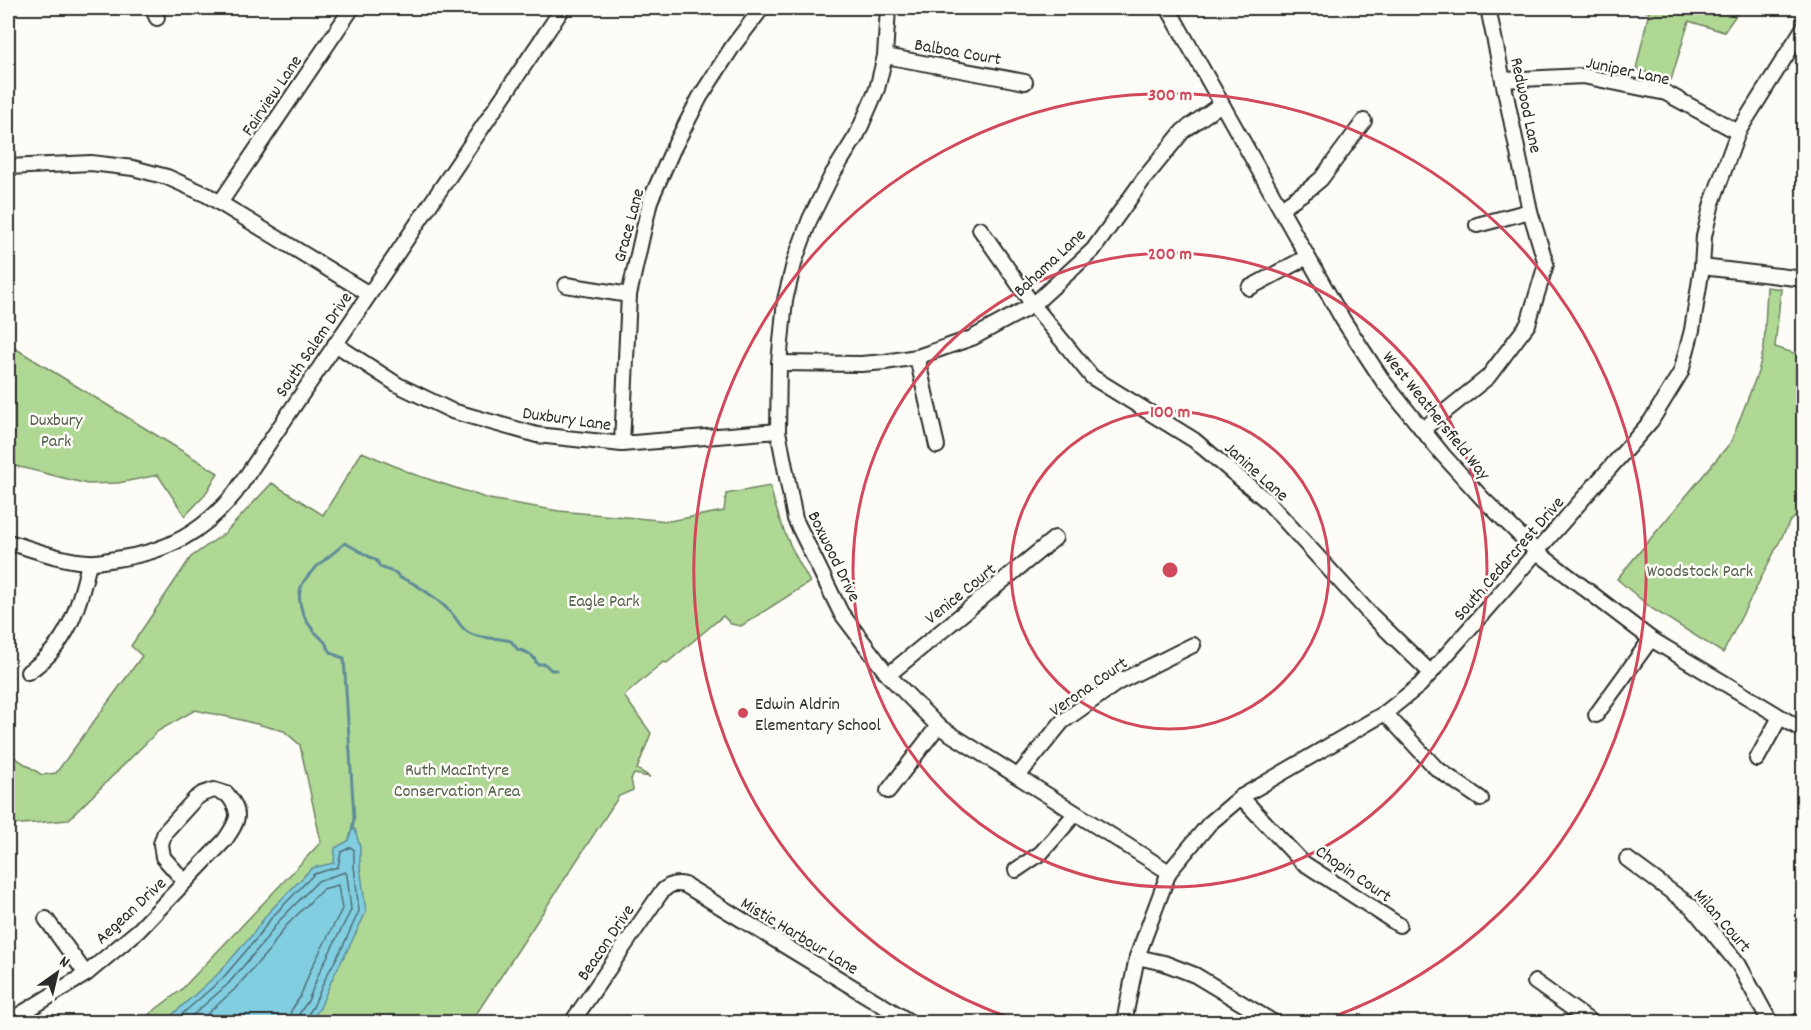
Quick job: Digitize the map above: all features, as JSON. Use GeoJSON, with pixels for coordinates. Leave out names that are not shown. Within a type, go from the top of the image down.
{"type":"FeatureCollection","features":[{"type":"Feature","properties":{"kind":"street","name":"Fairview Lane"},"geometry":{"type":"LineString","coordinates":[[220,203],[352,8]]}},
{"type":"Feature","properties":{"kind":"street","name":"South Salem Drive"},"geometry":{"type":"LineString","coordinates":[[8,542],[89,562],[142,556],[171,545],[207,523],[235,493],[563,8]]}},
{"type":"Feature","properties":{"kind":"street","name":"Grace Lane"},"geometry":{"type":"LineString","coordinates":[[622,444],[629,295],[650,201],[673,149],[700,97],[753,16],[762,8]]}},
{"type":"Feature","properties":{"kind":"street","name":"Boxwood Drive"},"geometry":{"type":"LineString","coordinates":[[888,8],[885,56],[871,107],[823,192],[795,260],[785,300],[779,363],[778,431],[795,519],[841,613],[888,675],[938,726],[1169,873]]}},
{"type":"Feature","properties":{"kind":"street","name":"West Weathersfield Way"},"geometry":{"type":"LineString","coordinates":[[1168,8],[1307,257],[1370,362],[1422,430],[1482,498],[1537,552],[1651,639],[1803,731]]}},
{"type":"Feature","properties":{"kind":"street","name":"Redwood Lane"},"geometry":{"type":"LineString","coordinates":[[1422,430],[1488,377],[1528,324],[1546,264],[1530,211],[1488,8]]}},
{"type":"Feature","properties":{"kind":"street","name":"South Cedarcrest Drive"},"geometry":{"type":"LineString","coordinates":[[1124,1023],[1137,957],[1169,873],[1209,824],[1241,797],[1385,713],[1420,685],[1651,421],[1681,372],[1692,330],[1702,267],[1704,236],[1712,202],[1738,132],[1803,27]]}},
{"type":"Feature","properties":{"kind":"street","name":"Balboa Court"},"geometry":{"type":"LineString","coordinates":[[885,56],[1025,82]]}},
{"type":"Feature","properties":{"kind":"street","name":"Juniper Lane"},"geometry":{"type":"LineString","coordinates":[[1503,80],[1583,76],[1666,93],[1738,132]]}},
{"type":"Feature","properties":{"kind":"street","name":"Bahama Lane"},"geometry":{"type":"LineString","coordinates":[[779,363],[861,364],[917,357],[972,338],[1034,305],[1093,250],[1143,180],[1183,131],[1221,104]]}},
{"type":"Feature","properties":{"kind":"street"},"geometry":{"type":"LineString","coordinates":[[1281,208],[1321,179],[1364,121]]}},
{"type":"Feature","properties":{"kind":"street"},"geometry":{"type":"LineString","coordinates":[[8,167],[92,163],[133,168],[188,185],[369,294]]}},
{"type":"Feature","properties":{"kind":"street"},"geometry":{"type":"LineString","coordinates":[[1477,225],[1530,211]]}},
{"type":"Feature","properties":{"kind":"street","name":"Janine Lane"},"geometry":{"type":"LineString","coordinates":[[980,229],[1034,305],[1092,377],[1194,440],[1267,501],[1369,613],[1431,673]]}},
{"type":"Feature","properties":{"kind":"street"},"geometry":{"type":"LineString","coordinates":[[1249,288],[1307,257]]}},
{"type":"Feature","properties":{"kind":"street"},"geometry":{"type":"LineString","coordinates":[[1702,267],[1803,279]]}},
{"type":"Feature","properties":{"kind":"street"},"geometry":{"type":"LineString","coordinates":[[566,285],[629,295]]}},
{"type":"Feature","properties":{"kind":"street","name":"Duxbury Lane"},"geometry":{"type":"LineString","coordinates":[[335,344],[398,385],[452,411],[537,435],[622,444],[778,431]]}},
{"type":"Feature","properties":{"kind":"street"},"geometry":{"type":"LineString","coordinates":[[917,357],[936,446]]}},
{"type":"Feature","properties":{"kind":"street","name":"Venice Court"},"geometry":{"type":"LineString","coordinates":[[888,675],[1054,538]]}},
{"type":"Feature","properties":{"kind":"street"},"geometry":{"type":"LineString","coordinates":[[27,672],[49,655],[75,617],[89,562]]}},
{"type":"Feature","properties":{"kind":"street"},"geometry":{"type":"LineString","coordinates":[[1596,715],[1651,639]]}},
{"type":"Feature","properties":{"kind":"street","name":"Verona Court"},"geometry":{"type":"LineString","coordinates":[[1018,776],[1062,722],[1118,683],[1194,645]]}},
{"type":"Feature","properties":{"kind":"street"},"geometry":{"type":"LineString","coordinates":[[1385,713],[1436,768],[1481,799]]}},
{"type":"Feature","properties":{"kind":"street"},"geometry":{"type":"LineString","coordinates":[[1757,759],[1780,717]]}},
{"type":"Feature","properties":{"kind":"street"},"geometry":{"type":"LineString","coordinates":[[888,791],[938,726]]}},
{"type":"Feature","properties":{"kind":"street","name":"Aegean Drive"},"geometry":{"type":"LineString","coordinates":[[8,1023],[86,974],[139,930],[185,882],[225,840],[236,824],[238,812],[227,794],[214,790],[202,794],[165,832],[161,844],[163,857],[185,882]]}},
{"type":"Feature","properties":{"kind":"street","name":"Chopin Court"},"geometry":{"type":"LineString","coordinates":[[1241,797],[1302,862],[1399,925]]}},
{"type":"Feature","properties":{"kind":"street"},"geometry":{"type":"LineString","coordinates":[[1016,870],[1041,853],[1075,814]]}},
{"type":"Feature","properties":{"kind":"street","name":"Milan Court"},"geometry":{"type":"LineString","coordinates":[[1627,859],[1692,907],[1739,965],[1770,1023]]}},
{"type":"Feature","properties":{"kind":"street","name":"Beacon Drive"},"geometry":{"type":"LineString","coordinates":[[572,1023],[660,894],[670,884]]}},
{"type":"Feature","properties":{"kind":"street","name":"Mistic Harbour Lane"},"geometry":{"type":"LineString","coordinates":[[670,884],[685,885],[910,1023]]}},
{"type":"Feature","properties":{"kind":"street"},"geometry":{"type":"LineString","coordinates":[[46,919],[86,974]]}},
{"type":"Feature","properties":{"kind":"street"},"geometry":{"type":"LineString","coordinates":[[1137,957],[1164,963],[1196,975],[1273,1023]]}},
{"type":"Feature","properties":{"kind":"street"},"geometry":{"type":"LineString","coordinates":[[1535,982],[1591,1023]]}},
{"type":"Feature","properties":{"kind":"street"},"geometry":{"type":"LineString","coordinates":[[1797,1023],[1803,1020]]}},
{"type":"Feature","properties":{"kind":"green space"},"geometry":{"type":"Polygon","coordinates":[[[1628,8],[1741,8],[1724,32],[1689,21],[1671,80],[1636,69],[1649,12],[1628,8]]]}},
{"type":"Feature","properties":{"kind":"green space","name":"Woodstock Park"},"geometry":{"type":"Polygon","coordinates":[[[1767,287],[1781,289],[1775,347],[1803,356],[1803,511],[1790,521],[1723,653],[1651,608],[1617,579],[1731,442],[1758,372],[1764,348],[1767,287]]]}},
{"type":"Feature","properties":{"kind":"green space","name":"Duxbury Park"},"geometry":{"type":"Polygon","coordinates":[[[8,344],[218,473],[204,496],[185,516],[158,475],[118,483],[87,484],[8,464],[8,344]]]}},
{"type":"Feature","properties":{"kind":"green space","name":"Ruth MacIntyre Conservation Area"},"geometry":{"type":"Polygon","coordinates":[[[362,452],[413,474],[489,499],[559,511],[669,521],[724,511],[726,494],[770,486],[786,536],[810,582],[741,626],[731,624],[723,616],[667,663],[663,662],[624,696],[651,733],[637,769],[650,777],[634,774],[631,779],[633,790],[619,796],[471,1022],[139,1022],[181,990],[321,842],[300,745],[284,731],[195,710],[158,731],[68,820],[11,825],[8,830],[8,753],[42,775],[56,773],[142,656],[131,646],[191,557],[225,533],[272,483],[323,515],[362,452]]]}},
{"type":"Feature","properties":{"kind":"water"},"geometry":{"type":"Polygon","coordinates":[[[355,829],[360,847],[366,912],[320,1008],[310,1022],[164,1022],[218,974],[268,913],[312,868],[334,863],[335,848],[348,841],[352,830],[355,829]]]}},
{"type":"Feature","properties":{"kind":"waterway"},"geometry":{"type":"LineString","coordinates":[[352,830],[354,818],[344,658],[331,652],[315,632],[305,618],[300,601],[302,585],[307,577],[345,543],[377,561],[380,567],[396,573],[400,578],[427,592],[470,633],[481,637],[511,641],[518,650],[532,656],[537,664],[545,664],[551,670],[556,670]]}},
{"type":"Feature","properties":{"kind":"place","name":"Edwin Aldrin Elementary School"},"geometry":{"type":"Point","coordinates":[743,713]}},
{"type":"Feature","properties":{"kind":"park label","name":"Eagle Park"},"geometry":{"type":"Point","coordinates":[604,600]}}]}
